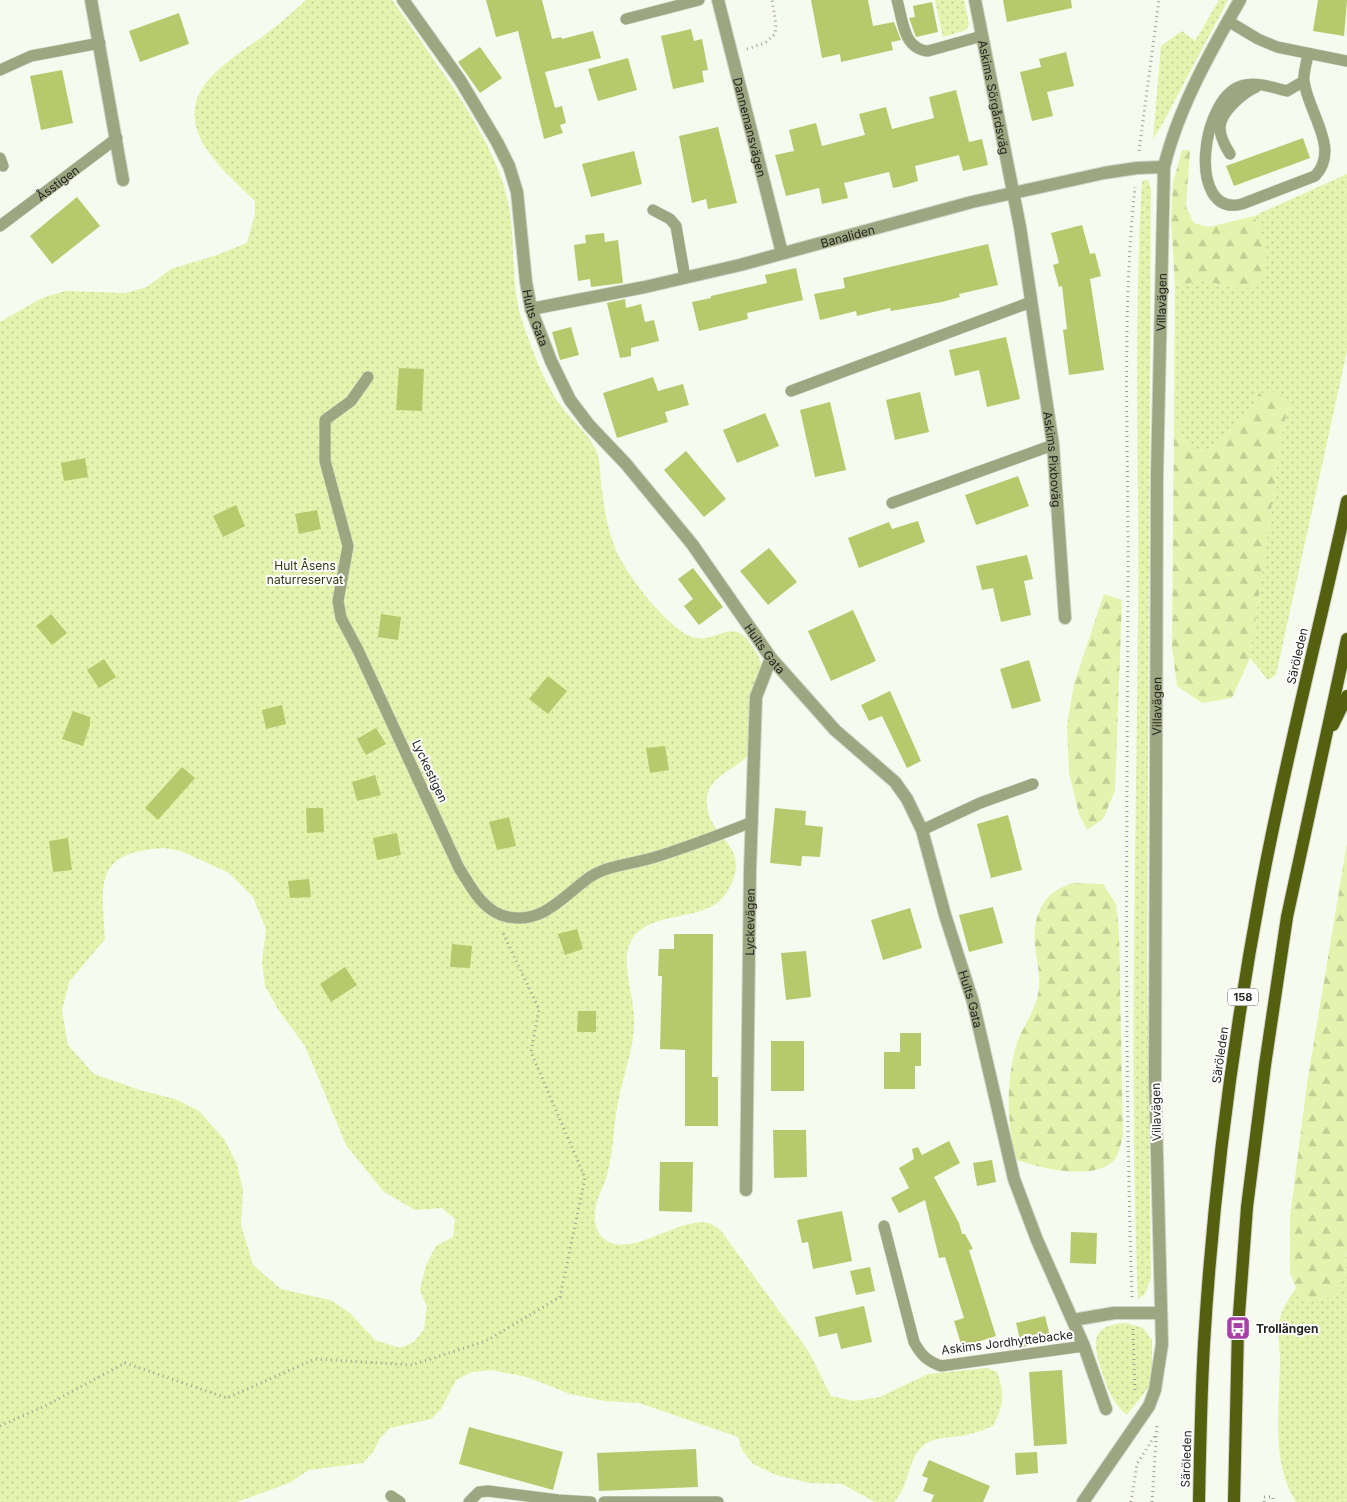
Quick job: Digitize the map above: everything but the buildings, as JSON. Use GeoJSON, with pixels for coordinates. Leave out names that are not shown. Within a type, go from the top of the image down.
{"type":"FeatureCollection","features":[{"type":"Feature","properties":{"kind":"main road","name":"Säröleden"},"geometry":{"type":"LineString","coordinates":[[1199,1502],[1205,1326],[1214,1218],[1233,1060],[1261,889],[1298,715],[1347,501]]}},
{"type":"Feature","properties":{"kind":"main road","name":"158"},"geometry":{"type":"LineString","coordinates":[[1234,1502],[1238,1328],[1249,1188],[1265,1065],[1287,917],[1347,639]]}},
{"type":"Feature","properties":{"kind":"main road","name":"158"},"geometry":{"type":"LineString","coordinates":[[1325,743],[1347,696]]}},
{"type":"Feature","properties":{"kind":"street"},"geometry":{"type":"LineString","coordinates":[[91,0],[123,180]]}},
{"type":"Feature","properties":{"kind":"street","name":"Hults Gata"},"geometry":{"type":"LineString","coordinates":[[403,0],[460,80],[509,166],[517,192],[526,282],[531,309],[554,368],[570,400],[589,425],[626,464],[692,544],[771,658],[835,730],[895,782],[907,799],[922,830],[943,909],[982,1037],[1014,1179],[1037,1240],[1084,1346],[1106,1409]]}},
{"type":"Feature","properties":{"kind":"street","name":"Dannemansvägen"},"geometry":{"type":"LineString","coordinates":[[718,0],[782,254]]}},
{"type":"Feature","properties":{"kind":"street","name":"Askims Sörgårdsväg"},"geometry":{"type":"LineString","coordinates":[[975,0],[1014,194]]}},
{"type":"Feature","properties":{"kind":"street","name":"Villavägen"},"geometry":{"type":"LineString","coordinates":[[1083,1502],[1149,1406],[1155,1390],[1162,1344],[1155,1079],[1157,465],[1164,167],[1170,144],[1183,110],[1240,0]]}},
{"type":"Feature","properties":{"kind":"street","name":"Banaliden"},"geometry":{"type":"LineString","coordinates":[[531,309],[685,278],[782,254],[972,202],[1014,194],[1104,172],[1164,167]]}},
{"type":"Feature","properties":{"kind":"street","name":"Askims Pixboväg"},"geometry":{"type":"LineString","coordinates":[[1014,194],[1053,445],[1065,618]]}},
{"type":"Feature","properties":{"kind":"street","name":"Lyckevägen"},"geometry":{"type":"LineString","coordinates":[[746,1190],[756,697],[771,658]]}},
{"type":"Feature","properties":{"kind":"street"},"geometry":{"type":"LineString","coordinates":[[1073,1320],[1086,1316],[1160,1313]]}},
{"type":"Feature","properties":{"kind":"lane"},"geometry":{"type":"LineString","coordinates":[[626,19],[700,0]]}},
{"type":"Feature","properties":{"kind":"lane"},"geometry":{"type":"LineString","coordinates":[[897,0],[909,43],[919,50],[928,51],[982,36]]}},
{"type":"Feature","properties":{"kind":"lane"},"geometry":{"type":"LineString","coordinates":[[1228,21],[1258,39],[1308,54],[1347,61]]}},
{"type":"Feature","properties":{"kind":"lane"},"geometry":{"type":"LineString","coordinates":[[0,70],[31,56],[100,43]]}},
{"type":"Feature","properties":{"kind":"lane"},"geometry":{"type":"LineString","coordinates":[[1304,80],[1287,91],[1246,84],[1236,88],[1224,99],[1207,136],[1206,178],[1212,193],[1229,205],[1242,204],[1315,176],[1323,168],[1326,151],[1304,80],[1308,54]]}},
{"type":"Feature","properties":{"kind":"lane"},"geometry":{"type":"LineString","coordinates":[[1230,154],[1223,141],[1220,126],[1230,107],[1245,92],[1260,85]]}},
{"type":"Feature","properties":{"kind":"lane","name":"Åsstigen"},"geometry":{"type":"LineString","coordinates":[[0,226],[117,138]]}},
{"type":"Feature","properties":{"kind":"lane"},"geometry":{"type":"LineString","coordinates":[[653,210],[670,219],[676,226],[685,278]]}},
{"type":"Feature","properties":{"kind":"lane"},"geometry":{"type":"LineString","coordinates":[[792,391],[1031,302]]}},
{"type":"Feature","properties":{"kind":"lane","name":"Lyckestigen"},"geometry":{"type":"LineString","coordinates":[[368,377],[352,401],[326,420],[325,461],[348,546],[338,602],[340,618],[358,650],[459,868],[480,901],[493,913]]}},
{"type":"Feature","properties":{"kind":"lane"},"geometry":{"type":"LineString","coordinates":[[892,503],[1053,445]]}},
{"type":"Feature","properties":{"kind":"lane"},"geometry":{"type":"LineString","coordinates":[[922,830],[980,803],[1033,784]]}},
{"type":"Feature","properties":{"kind":"lane"},"geometry":{"type":"LineString","coordinates":[[493,913],[510,918],[534,917],[552,908],[591,876],[607,869],[652,858],[752,822]]}},
{"type":"Feature","properties":{"kind":"lane","name":"Askims Jordhyttebacke"},"geometry":{"type":"LineString","coordinates":[[884,1226],[914,1342],[922,1355],[930,1362],[941,1366],[1084,1346]]}},
{"type":"Feature","properties":{"kind":"lane"},"geometry":{"type":"LineString","coordinates":[[469,1502],[480,1492],[494,1490],[558,1500],[591,1502]]}},
{"type":"Feature","properties":{"kind":"lane"},"geometry":{"type":"LineString","coordinates":[[604,1502],[718,1502]]}},
{"type":"Feature","properties":{"kind":"path"},"geometry":{"type":"LineString","coordinates":[[732,55],[771,39],[775,34],[776,25],[772,0]]}},
{"type":"Feature","properties":{"kind":"path"},"geometry":{"type":"LineString","coordinates":[[1152,1502],[1157,1433],[1155,1412],[1136,1396],[1134,1386],[1129,1201],[1126,845],[1127,296],[1137,168],[1159,0]]}},
{"type":"Feature","properties":{"kind":"path"},"geometry":{"type":"LineString","coordinates":[[0,1426],[48,1405],[125,1363],[227,1398],[315,1359],[412,1365],[486,1341],[560,1297],[585,1178],[531,1052],[540,1009],[493,913]]}},
{"type":"Feature","properties":{"kind":"path"},"geometry":{"type":"LineString","coordinates":[[1131,1502],[1137,1464],[1157,1433]]}},
{"type":"Feature","properties":{"kind":"path"},"geometry":{"type":"LineString","coordinates":[[1264,1502],[1264,1497],[1273,1497],[1273,1502]]}},
{"type":"Feature","properties":{"kind":"green space","name":"Hult Åsens naturreservat"},"geometry":{"type":"Polygon","coordinates":[[[306,0],[392,0],[446,76],[480,132],[499,172],[510,212],[515,283],[523,324],[546,382],[561,406],[588,437],[596,450],[607,522],[621,560],[652,603],[673,625],[692,637],[701,638],[709,638],[730,631],[736,632],[743,635],[750,643],[760,660],[763,672],[762,688],[758,726],[753,747],[745,759],[716,780],[707,795],[710,817],[734,853],[736,864],[734,876],[727,892],[718,902],[706,909],[650,924],[638,932],[630,943],[627,968],[634,1015],[633,1037],[616,1112],[609,1166],[596,1205],[595,1221],[601,1236],[612,1243],[624,1245],[696,1223],[709,1223],[717,1228],[722,1232],[809,1352],[831,1396],[853,1401],[880,1397],[928,1374],[987,1368],[997,1372],[1002,1399],[993,1426],[970,1434],[939,1439],[926,1444],[915,1456],[904,1486],[894,1502],[875,1502],[842,1484],[809,1483],[776,1475],[753,1464],[742,1450],[738,1437],[639,1403],[605,1401],[570,1394],[527,1377],[491,1370],[472,1372],[456,1380],[441,1409],[431,1419],[390,1428],[380,1438],[373,1452],[363,1463],[309,1470],[289,1483],[237,1502],[0,1502],[0,322],[42,298],[65,291],[126,293],[147,287],[171,269],[217,255],[247,243],[255,214],[255,201],[215,160],[198,133],[195,115],[197,98],[218,70],[265,35],[306,0]],[[164,848],[141,851],[125,856],[114,863],[107,873],[103,901],[105,939],[69,982],[62,1011],[68,1045],[94,1074],[140,1090],[175,1099],[199,1111],[224,1139],[237,1164],[243,1190],[241,1225],[253,1265],[281,1289],[330,1300],[350,1313],[375,1340],[400,1348],[414,1342],[424,1329],[427,1307],[420,1290],[426,1265],[436,1246],[453,1237],[455,1219],[442,1208],[415,1210],[384,1192],[346,1145],[305,1046],[279,1011],[265,986],[262,962],[266,929],[253,897],[229,873],[181,851],[164,848]]]}},
{"type":"Feature","properties":{"kind":"green space"},"geometry":{"type":"Polygon","coordinates":[[[935,0],[964,0],[969,24],[966,30],[943,37],[935,0]]]}},
{"type":"Feature","properties":{"kind":"green space"},"geometry":{"type":"Polygon","coordinates":[[[1219,0],[1228,0],[1153,139],[1161,46],[1182,31],[1195,41],[1219,0]]]}},
{"type":"Feature","properties":{"kind":"green space"},"geometry":{"type":"Polygon","coordinates":[[[1182,150],[1190,150],[1186,207],[1194,223],[1209,227],[1254,216],[1266,245],[1265,278],[1245,289],[1204,281],[1175,285],[1171,219],[1173,183],[1182,150]]]}},
{"type":"Feature","properties":{"kind":"green space"},"geometry":{"type":"Polygon","coordinates":[[[1347,174],[1347,351],[1276,675],[1268,680],[1250,658],[1282,433],[1289,406],[1259,393],[1248,414],[1209,449],[1193,452],[1174,421],[1175,285],[1204,281],[1245,289],[1266,245],[1254,216],[1347,174]]]}},
{"type":"Feature","properties":{"kind":"green space"},"geometry":{"type":"Polygon","coordinates":[[[1148,180],[1151,189],[1147,947],[1151,1278],[1145,1294],[1138,1299],[1135,1216],[1134,965],[1138,575],[1138,294],[1139,238],[1142,182],[1148,180]]]}},
{"type":"Feature","properties":{"kind":"green space"},"geometry":{"type":"Polygon","coordinates":[[[1278,391],[1289,406],[1282,433],[1250,658],[1232,698],[1202,703],[1177,686],[1172,647],[1174,421],[1193,452],[1209,449],[1248,414],[1259,393],[1278,391]]]}},
{"type":"Feature","properties":{"kind":"green space"},"geometry":{"type":"Polygon","coordinates":[[[1104,594],[1122,600],[1115,791],[1103,819],[1087,830],[1079,814],[1069,773],[1067,726],[1074,684],[1104,594]]]}},
{"type":"Feature","properties":{"kind":"green space"},"geometry":{"type":"Polygon","coordinates":[[[1347,843],[1347,1251],[1343,1277],[1335,1296],[1310,1302],[1296,1288],[1290,1273],[1290,1217],[1307,1084],[1347,843]]]}},
{"type":"Feature","properties":{"kind":"green space"},"geometry":{"type":"Polygon","coordinates":[[[1072,883],[1103,884],[1116,904],[1119,932],[1123,1136],[1115,1159],[1107,1166],[1082,1172],[1053,1169],[1017,1160],[1009,1117],[1009,1087],[1013,1057],[1017,1043],[1038,995],[1039,978],[1035,940],[1036,921],[1048,897],[1072,883]]]}},
{"type":"Feature","properties":{"kind":"green space"},"geometry":{"type":"Polygon","coordinates":[[[1347,1251],[1347,1502],[1296,1502],[1288,1486],[1283,1469],[1278,1432],[1280,1358],[1278,1336],[1280,1318],[1283,1309],[1296,1288],[1310,1302],[1343,1277],[1347,1251]]]}},
{"type":"Feature","properties":{"kind":"green space"},"geometry":{"type":"Polygon","coordinates":[[[1126,1323],[1143,1328],[1152,1340],[1152,1374],[1148,1388],[1127,1415],[1114,1401],[1109,1390],[1099,1362],[1096,1344],[1097,1337],[1105,1327],[1126,1323]]]}},
{"type":"Feature","properties":{"kind":"place","name":"Trollängen"},"geometry":{"type":"Point","coordinates":[1238,1328]}}]}
